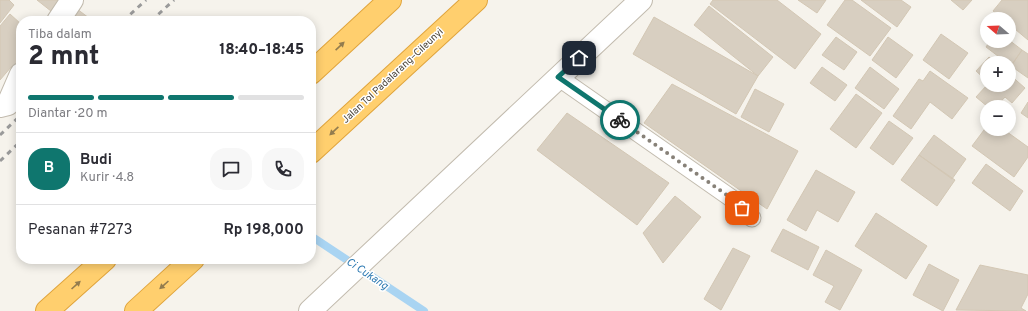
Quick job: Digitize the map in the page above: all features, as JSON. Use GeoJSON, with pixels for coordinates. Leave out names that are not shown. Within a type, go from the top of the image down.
{"type":"FeatureCollection","features":[{"type":"Feature","properties":{"kind":"highway"},"geometry":{"type":"LineString","coordinates":[[316,68],[390,0]]}},
{"type":"Feature","properties":{"kind":"highway","name":"Jalan Tol Padalarang–Cileunyi"},"geometry":{"type":"LineString","coordinates":[[316,147],[476,0]]}},
{"type":"Feature","properties":{"kind":"highway"},"geometry":{"type":"LineString","coordinates":[[47,311],[99,264]]}},
{"type":"Feature","properties":{"kind":"highway"},"geometry":{"type":"LineString","coordinates":[[136,311],[188,264]]}},
{"type":"Feature","properties":{"kind":"street"},"geometry":{"type":"LineString","coordinates":[[61,16],[72,0]]}},
{"type":"Feature","properties":{"kind":"street"},"geometry":{"type":"LineString","coordinates":[[311,311],[641,0]]}},
{"type":"Feature","properties":{"kind":"street"},"geometry":{"type":"LineString","coordinates":[[5,103],[16,83]]}},
{"type":"Feature","properties":{"kind":"lane"},"geometry":{"type":"LineString","coordinates":[[558,77],[731,198],[752,218]]}},
{"type":"Feature","properties":{"kind":"building"},"geometry":{"type":"Polygon","coordinates":[[[0,0],[9,0],[14,5],[0,23],[0,0]]]}},
{"type":"Feature","properties":{"kind":"building"},"geometry":{"type":"Polygon","coordinates":[[[37,0],[67,0],[56,15],[37,0]]]}},
{"type":"Feature","properties":{"kind":"building"},"geometry":{"type":"Polygon","coordinates":[[[713,0],[777,0],[821,34],[795,69],[710,4],[713,0]]]}},
{"type":"Feature","properties":{"kind":"building"},"geometry":{"type":"Polygon","coordinates":[[[798,0],[826,0],[817,13],[798,0]]]}},
{"type":"Feature","properties":{"kind":"building"},"geometry":{"type":"Polygon","coordinates":[[[845,0],[852,0],[891,28],[870,56],[827,25],[845,0]]]}},
{"type":"Feature","properties":{"kind":"building"},"geometry":{"type":"Polygon","coordinates":[[[861,0],[901,0],[911,7],[897,27],[861,0]]]}},
{"type":"Feature","properties":{"kind":"building"},"geometry":{"type":"Polygon","coordinates":[[[951,0],[972,0],[963,10],[951,0]]]}},
{"type":"Feature","properties":{"kind":"building"},"geometry":{"type":"Polygon","coordinates":[[[1002,0],[1028,0],[1028,40],[1016,30],[1016,12],[993,11],[1002,0]]]}},
{"type":"Feature","properties":{"kind":"building"},"geometry":{"type":"Polygon","coordinates":[[[73,6],[86,16],[66,16],[73,6]]]}},
{"type":"Feature","properties":{"kind":"building"},"geometry":{"type":"Polygon","coordinates":[[[709,6],[773,57],[758,76],[694,25],[709,6]]]}},
{"type":"Feature","properties":{"kind":"building"},"geometry":{"type":"Polygon","coordinates":[[[10,14],[16,19],[16,70],[12,66],[0,80],[0,26],[10,14]]]}},
{"type":"Feature","properties":{"kind":"building"},"geometry":{"type":"Polygon","coordinates":[[[654,17],[758,76],[736,114],[633,54],[654,17]]]}},
{"type":"Feature","properties":{"kind":"building"},"geometry":{"type":"Polygon","coordinates":[[[941,34],[968,53],[949,79],[923,60],[941,34]]]}},
{"type":"Feature","properties":{"kind":"building"},"geometry":{"type":"Polygon","coordinates":[[[836,37],[857,52],[844,70],[822,55],[836,37]]]}},
{"type":"Feature","properties":{"kind":"building"},"geometry":{"type":"Polygon","coordinates":[[[888,37],[913,55],[896,78],[872,60],[888,37]]]}},
{"type":"Feature","properties":{"kind":"building"},"geometry":{"type":"Polygon","coordinates":[[[1016,45],[1022,50],[1016,59],[1016,56],[998,56],[987,48],[1016,48],[1016,45]]]}},
{"type":"Feature","properties":{"kind":"building"},"geometry":{"type":"Polygon","coordinates":[[[1022,50],[1028,54],[1028,78],[1016,70],[1016,59],[1022,50]]]}},
{"type":"Feature","properties":{"kind":"building"},"geometry":{"type":"Polygon","coordinates":[[[822,67],[847,85],[835,101],[810,83],[822,67]]]}},
{"type":"Feature","properties":{"kind":"building"},"geometry":{"type":"Polygon","coordinates":[[[870,67],[899,89],[884,109],[855,88],[870,67]]]}},
{"type":"Feature","properties":{"kind":"building"},"geometry":{"type":"Polygon","coordinates":[[[980,67],[980,75],[976,71],[980,67]]]}},
{"type":"Feature","properties":{"kind":"building"},"geometry":{"type":"Polygon","coordinates":[[[930,71],[968,98],[952,119],[930,102],[911,129],[893,116],[919,79],[923,81],[930,71]]]}},
{"type":"Feature","properties":{"kind":"building"},"geometry":{"type":"Polygon","coordinates":[[[1016,80],[1025,88],[1015,100],[1008,100],[1005,97],[1002,100],[980,100],[976,97],[981,92],[1016,92],[1016,80]]]}},
{"type":"Feature","properties":{"kind":"building"},"geometry":{"type":"Polygon","coordinates":[[[672,84],[798,151],[767,209],[644,123],[672,84]]]}},
{"type":"Feature","properties":{"kind":"building"},"geometry":{"type":"Polygon","coordinates":[[[755,89],[784,104],[769,132],[741,117],[755,89]]]}},
{"type":"Feature","properties":{"kind":"building"},"geometry":{"type":"Polygon","coordinates":[[[856,94],[882,113],[856,148],[830,129],[856,94]]]}},
{"type":"Feature","properties":{"kind":"building"},"geometry":{"type":"Polygon","coordinates":[[[1028,102],[1028,118],[1021,113],[1028,102]]]}},
{"type":"Feature","properties":{"kind":"building"},"geometry":{"type":"Polygon","coordinates":[[[567,113],[669,183],[637,225],[537,150],[567,113]]]}},
{"type":"Feature","properties":{"kind":"building"},"geometry":{"type":"Polygon","coordinates":[[[889,121],[913,138],[893,165],[870,148],[889,121]]]}},
{"type":"Feature","properties":{"kind":"building"},"geometry":{"type":"Polygon","coordinates":[[[934,135],[966,159],[952,179],[919,155],[934,135]]]}},
{"type":"Feature","properties":{"kind":"building"},"geometry":{"type":"Polygon","coordinates":[[[980,135],[1013,136],[1028,147],[1028,157],[1014,177],[972,146],[980,135]]]}},
{"type":"Feature","properties":{"kind":"building"},"geometry":{"type":"Polygon","coordinates":[[[919,155],[955,180],[937,206],[901,180],[919,155]]]}},
{"type":"Feature","properties":{"kind":"building"},"geometry":{"type":"Polygon","coordinates":[[[986,164],[1023,191],[1010,211],[972,183],[986,164]]]}},
{"type":"Feature","properties":{"kind":"building"},"geometry":{"type":"Polygon","coordinates":[[[816,170],[855,192],[838,222],[817,210],[806,231],[787,220],[816,170]]]}},
{"type":"Feature","properties":{"kind":"building"},"geometry":{"type":"Polygon","coordinates":[[[675,196],[701,217],[663,263],[643,233],[675,196]]]}},
{"type":"Feature","properties":{"kind":"building"},"geometry":{"type":"Polygon","coordinates":[[[876,213],[927,246],[906,279],[855,246],[876,213]]]}},
{"type":"Feature","properties":{"kind":"building"},"geometry":{"type":"Polygon","coordinates":[[[783,229],[819,247],[808,270],[771,251],[783,229]]]}},
{"type":"Feature","properties":{"kind":"building"},"geometry":{"type":"Polygon","coordinates":[[[733,248],[750,256],[721,310],[704,299],[733,248]]]}},
{"type":"Feature","properties":{"kind":"building"},"geometry":{"type":"Polygon","coordinates":[[[826,250],[862,270],[840,310],[825,302],[834,286],[813,275],[826,250]]]}},
{"type":"Feature","properties":{"kind":"building"},"geometry":{"type":"Polygon","coordinates":[[[929,264],[959,280],[943,311],[913,295],[929,264]]]}},
{"type":"Feature","properties":{"kind":"building"},"geometry":{"type":"Polygon","coordinates":[[[980,265],[1028,275],[1028,294],[1021,308],[1026,311],[956,310],[980,265]]]}},
{"type":"Feature","properties":{"kind":"waterway","name":"Ci Cukang"},"geometry":{"type":"LineString","coordinates":[[316,239],[424,311]]}},
{"type":"Feature","properties":{"kind":"railway"},"geometry":{"type":"LineString","coordinates":[[128,16],[146,0]]}},
{"type":"Feature","properties":{"kind":"railway"},"geometry":{"type":"LineString","coordinates":[[156,16],[174,0]]}},
{"type":"Feature","properties":{"kind":"railway"},"geometry":{"type":"LineString","coordinates":[[0,135],[16,120]]}},
{"type":"Feature","properties":{"kind":"railway"},"geometry":{"type":"LineString","coordinates":[[0,161],[16,146]]}},
{"type":"Feature","properties":{"kind":"way so far"},"geometry":{"type":"LineString","coordinates":[[620,120],[731,198],[742,208]]}},
{"type":"Feature","properties":{"kind":"route"},"geometry":{"type":"LineString","coordinates":[[579,58],[558,77],[620,120]]}}]}
